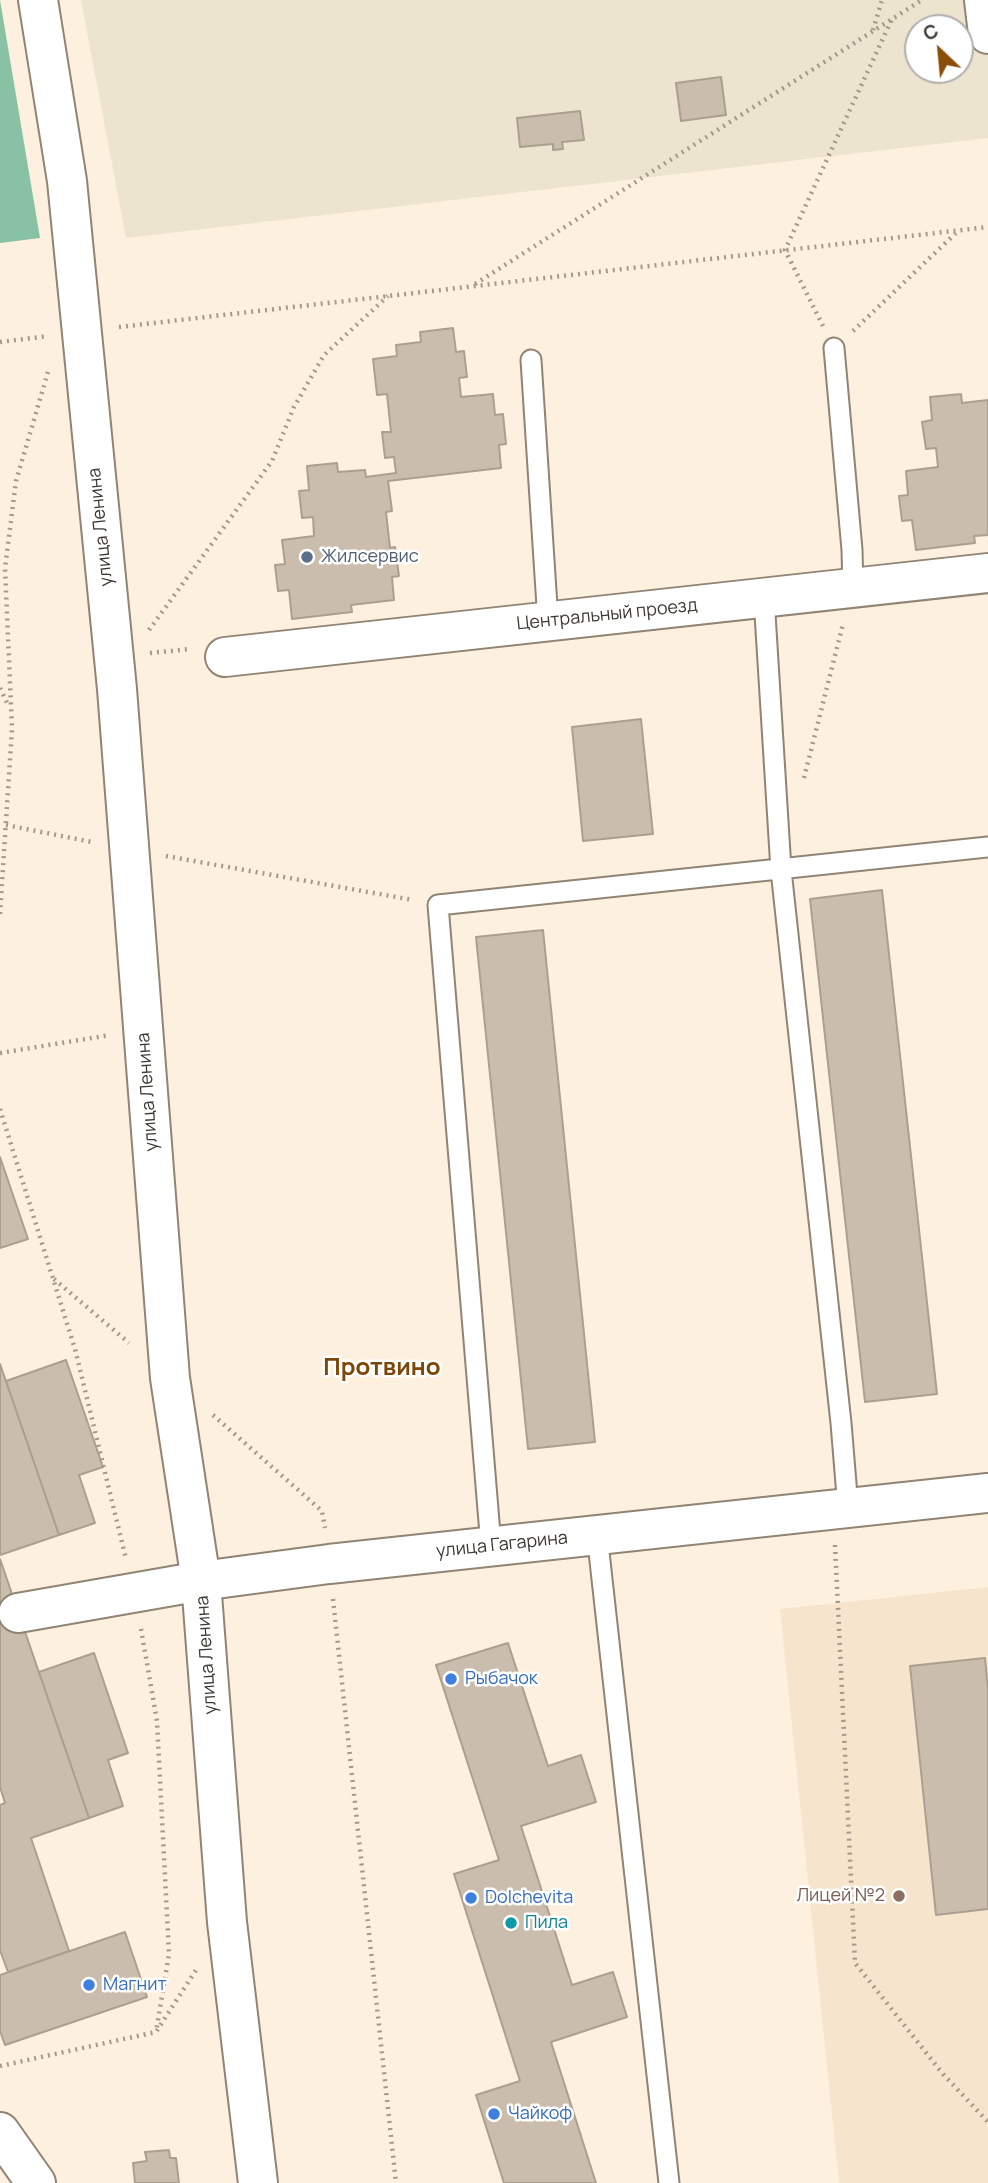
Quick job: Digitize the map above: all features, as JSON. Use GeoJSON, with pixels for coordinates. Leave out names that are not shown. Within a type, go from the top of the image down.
{"type":"FeatureCollection","features":[{"type":"Feature","properties":{"kind":"street","name":"улица Ленина"},"geometry":{"type":"LineString","coordinates":[[38,0],[67,181],[70,333],[117,689],[170,1378],[201,1581],[227,1922],[258,2183]]}},
{"type":"Feature","properties":{"kind":"street"},"geometry":{"type":"LineString","coordinates":[[984,0],[988,34]]}},
{"type":"Feature","properties":{"kind":"street","name":"Центральный проезд"},"geometry":{"type":"LineString","coordinates":[[225,657],[988,573]]}},
{"type":"Feature","properties":{"kind":"street","name":"улица Гагарина"},"geometry":{"type":"LineString","coordinates":[[18,1613],[201,1581],[329,1564],[988,1493]]}},
{"type":"Feature","properties":{"kind":"street"},"geometry":{"type":"LineString","coordinates":[[0,2132],[36,2183]]}},
{"type":"Feature","properties":{"kind":"lane"},"geometry":{"type":"LineString","coordinates":[[834,348],[853,588]]}},
{"type":"Feature","properties":{"kind":"lane"},"geometry":{"type":"LineString","coordinates":[[531,360],[548,622]]}},
{"type":"Feature","properties":{"kind":"lane"},"geometry":{"type":"LineString","coordinates":[[764,597],[780,870],[840,1409],[840,1509]]}},
{"type":"Feature","properties":{"kind":"lane"},"geometry":{"type":"LineString","coordinates":[[491,1546],[438,905],[988,847]]}},
{"type":"Feature","properties":{"kind":"lane"},"geometry":{"type":"LineString","coordinates":[[597,1534],[669,2183]]}},
{"type":"Feature","properties":{"kind":"path"},"geometry":{"type":"LineString","coordinates":[[873,31],[882,0]]}},
{"type":"Feature","properties":{"kind":"path"},"geometry":{"type":"LineString","coordinates":[[471,287],[922,0]]}},
{"type":"Feature","properties":{"kind":"path"},"geometry":{"type":"LineString","coordinates":[[785,250],[892,19]]}},
{"type":"Feature","properties":{"kind":"path"},"geometry":{"type":"LineString","coordinates":[[0,342],[988,227]]}},
{"type":"Feature","properties":{"kind":"path"},"geometry":{"type":"LineString","coordinates":[[785,250],[834,348],[959,230]]}},
{"type":"Feature","properties":{"kind":"path"},"geometry":{"type":"LineString","coordinates":[[145,636],[272,461],[294,407],[324,355],[388,296]]}},
{"type":"Feature","properties":{"kind":"path"},"geometry":{"type":"LineString","coordinates":[[0,914],[11,711],[5,568],[16,481],[70,333]]}},
{"type":"Feature","properties":{"kind":"path"},"geometry":{"type":"LineString","coordinates":[[801,790],[853,588]]}},
{"type":"Feature","properties":{"kind":"path"},"geometry":{"type":"LineString","coordinates":[[0,688],[11,711]]}},
{"type":"Feature","properties":{"kind":"path"},"geometry":{"type":"LineString","coordinates":[[6,825],[438,905]]}},
{"type":"Feature","properties":{"kind":"path"},"geometry":{"type":"LineString","coordinates":[[0,1053],[143,1030]]}},
{"type":"Feature","properties":{"kind":"path"},"geometry":{"type":"LineString","coordinates":[[840,1509],[855,1963],[943,2074],[988,2122]]}},
{"type":"Feature","properties":{"kind":"path"},"geometry":{"type":"LineString","coordinates":[[323,1511],[396,2183]]}},
{"type":"Feature","properties":{"kind":"path"},"geometry":{"type":"LineString","coordinates":[[0,2066],[156,2032],[227,1922]]}},
{"type":"Feature","properties":{"kind":"shaded area"},"geometry":{"type":"Polygon","coordinates":[[[81,0],[988,0],[988,138],[126,238],[81,0]]]}},
{"type":"Feature","properties":{"kind":"shaded area","name":"Лицей №2"},"geometry":{"type":"Polygon","coordinates":[[[988,1587],[988,2183],[839,2183],[780,1609],[988,1587]]]}},
{"type":"Feature","properties":{"kind":"green space"},"geometry":{"type":"Polygon","coordinates":[[[0,0],[40,238],[0,243],[0,0]]]}},
{"type":"Feature","properties":{"kind":"building"},"geometry":{"type":"Polygon","coordinates":[[[721,77],[726,115],[681,121],[676,83],[721,77]]]}},
{"type":"Feature","properties":{"kind":"building"},"geometry":{"type":"Polygon","coordinates":[[[580,111],[584,140],[562,142],[563,149],[553,150],[553,144],[520,147],[517,118],[580,111]]]}},
{"type":"Feature","properties":{"kind":"building"},"geometry":{"type":"Polygon","coordinates":[[[453,328],[456,352],[464,351],[467,377],[459,378],[461,397],[493,394],[495,415],[503,414],[506,444],[499,445],[501,468],[388,481],[392,511],[386,512],[390,548],[395,547],[399,576],[392,577],[394,600],[351,605],[352,612],[292,619],[289,590],[278,591],[275,565],[285,564],[282,540],[314,536],[313,517],[302,518],[299,491],[309,490],[307,466],[337,463],[338,472],[365,470],[366,477],[396,473],[394,457],[385,458],[382,432],[391,432],[387,394],[377,395],[373,359],[397,356],[396,345],[421,342],[420,332],[453,328]]]}},
{"type":"Feature","properties":{"kind":"building"},"geometry":{"type":"Polygon","coordinates":[[[961,394],[962,403],[988,400],[988,535],[974,536],[975,543],[916,550],[912,520],[902,521],[899,496],[908,495],[906,471],[938,467],[936,448],[926,449],[922,422],[932,420],[930,397],[961,394]]]}},
{"type":"Feature","properties":{"kind":"building"},"geometry":{"type":"Polygon","coordinates":[[[641,719],[653,834],[583,841],[572,727],[641,719]]]}},
{"type":"Feature","properties":{"kind":"building"},"geometry":{"type":"Polygon","coordinates":[[[882,890],[937,1394],[865,1402],[810,899],[882,890]]]}},
{"type":"Feature","properties":{"kind":"building"},"geometry":{"type":"Polygon","coordinates":[[[543,930],[595,1442],[528,1449],[476,937],[543,930]]]}},
{"type":"Feature","properties":{"kind":"building"},"geometry":{"type":"Polygon","coordinates":[[[0,1157],[28,1239],[0,1248],[0,1157]]]}},
{"type":"Feature","properties":{"kind":"building"},"geometry":{"type":"Polygon","coordinates":[[[66,1360],[103,1467],[79,1475],[95,1523],[59,1535],[6,1381],[66,1360]]]}},
{"type":"Feature","properties":{"kind":"building"},"geometry":{"type":"Polygon","coordinates":[[[0,1364],[59,1535],[0,1555],[0,1364]]]}},
{"type":"Feature","properties":{"kind":"building"},"geometry":{"type":"Polygon","coordinates":[[[0,1559],[89,1818],[31,1838],[69,1951],[8,1972],[0,1950],[0,1805],[5,1803],[0,1787],[0,1559]]]}},
{"type":"Feature","properties":{"kind":"building","name":"Пила"},"geometry":{"type":"Polygon","coordinates":[[[508,1643],[548,1766],[581,1755],[596,1802],[521,1826],[572,1985],[613,1972],[627,2017],[551,2042],[596,2183],[504,2183],[476,2095],[520,2081],[454,1874],[499,1860],[436,1665],[508,1643]]]}},
{"type":"Feature","properties":{"kind":"building"},"geometry":{"type":"Polygon","coordinates":[[[94,1653],[128,1753],[108,1760],[123,1806],[89,1818],[39,1672],[94,1653]]]}},
{"type":"Feature","properties":{"kind":"building"},"geometry":{"type":"Polygon","coordinates":[[[985,1658],[988,1690],[988,1909],[936,1915],[910,1666],[985,1658]]]}},
{"type":"Feature","properties":{"kind":"building"},"geometry":{"type":"Polygon","coordinates":[[[125,1932],[147,1997],[5,2045],[0,2031],[0,1975],[125,1932]]]}},
{"type":"Feature","properties":{"kind":"building"},"geometry":{"type":"Polygon","coordinates":[[[169,2150],[170,2158],[176,2158],[179,2183],[135,2183],[133,2163],[147,2161],[145,2152],[169,2150]]]}},
{"type":"Feature","properties":{"kind":"place","name":"Жилсервис"},"geometry":{"type":"Point","coordinates":[307,557]}},
{"type":"Feature","properties":{"kind":"place","name":"Рыбачок"},"geometry":{"type":"Point","coordinates":[451,1679]}},
{"type":"Feature","properties":{"kind":"place","name":"Лицей №2"},"geometry":{"type":"Point","coordinates":[899,1896]}},
{"type":"Feature","properties":{"kind":"place","name":"Dolchevita"},"geometry":{"type":"Point","coordinates":[471,1898]}},
{"type":"Feature","properties":{"kind":"place","name":"Пила"},"geometry":{"type":"Point","coordinates":[511,1923]}},
{"type":"Feature","properties":{"kind":"place","name":"Магнит"},"geometry":{"type":"Point","coordinates":[89,1985]}},
{"type":"Feature","properties":{"kind":"place","name":"Чайкоф"},"geometry":{"type":"Point","coordinates":[494,2114]}},
{"type":"Feature","properties":{"kind":"district","name":"Протвино"},"geometry":{"type":"Point","coordinates":[382,1368]}}]}
